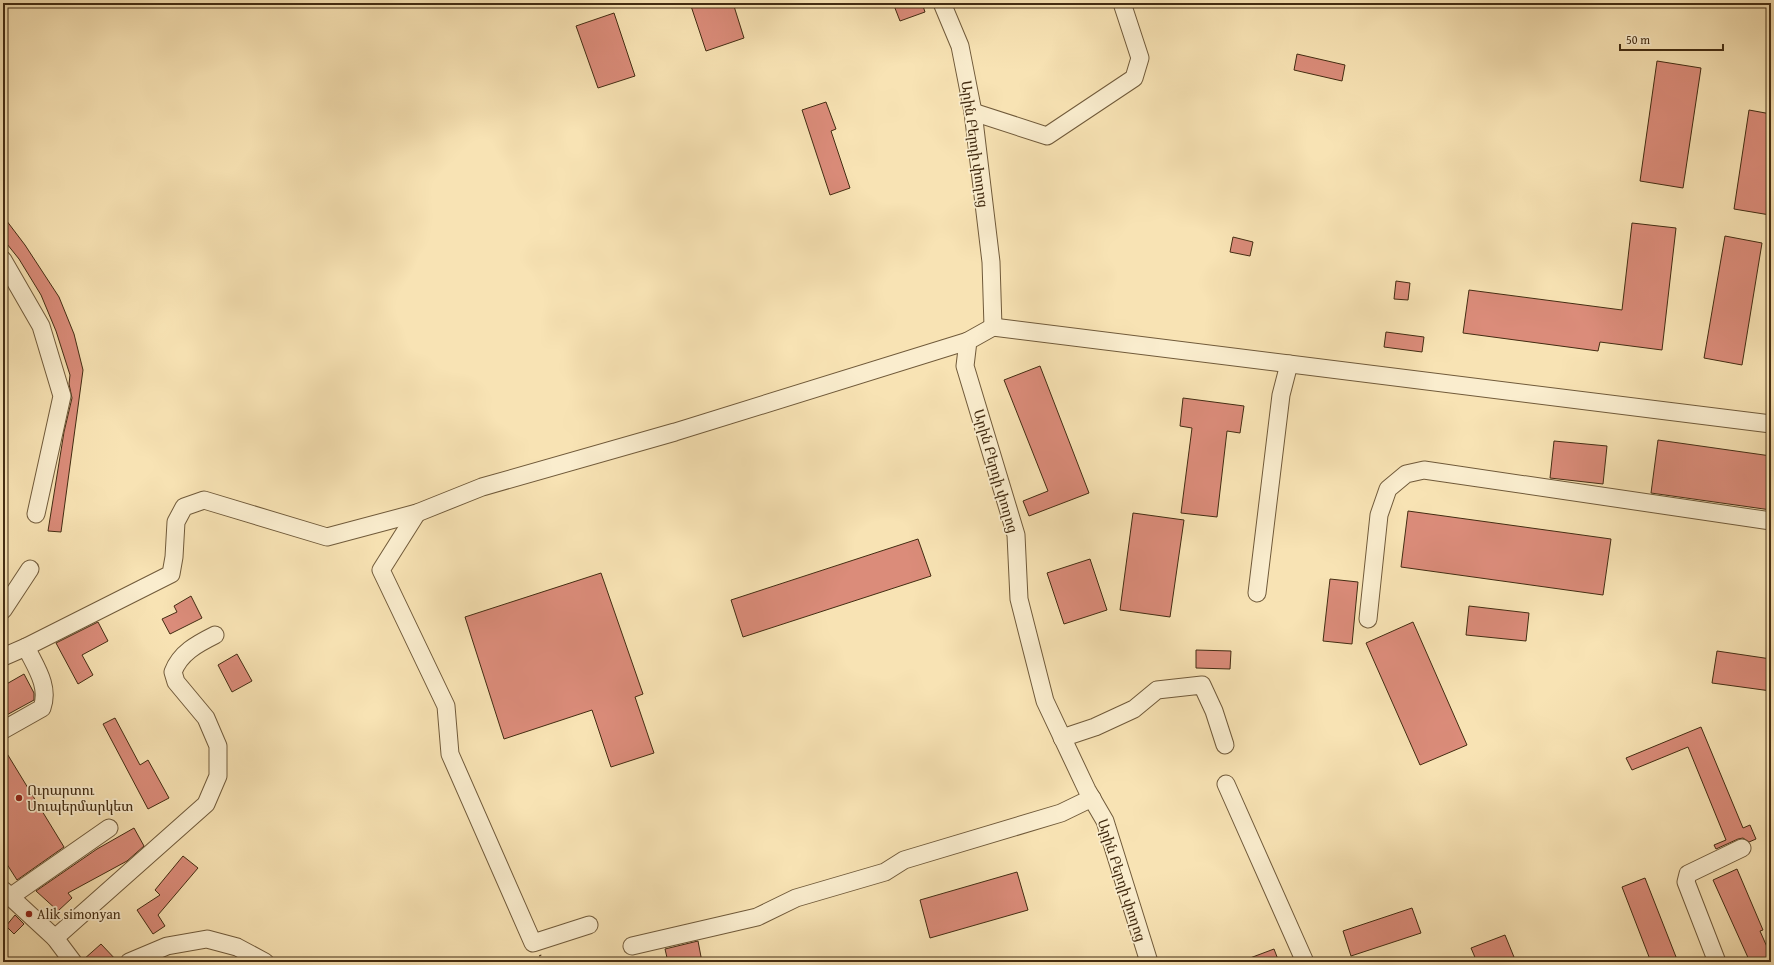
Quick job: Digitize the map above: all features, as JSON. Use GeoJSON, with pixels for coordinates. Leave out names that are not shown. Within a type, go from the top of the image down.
{"type":"FeatureCollection","features":[{"type":"Feature","properties":{"kind":"street","name":"Արին Բերդի փողոց"},"geometry":{"type":"LineString","coordinates":[[942,3],[960,46],[973,112],[991,262],[993,327]]}},
{"type":"Feature","properties":{"kind":"street"},"geometry":{"type":"LineString","coordinates":[[973,112],[1047,136],[1134,78],[1140,58],[1122,3]]}},
{"type":"Feature","properties":{"kind":"street"},"geometry":{"type":"LineString","coordinates":[[3,260],[41,326],[62,396],[36,514]]}},
{"type":"Feature","properties":{"kind":"street"},"geometry":{"type":"LineString","coordinates":[[3,657],[26,647],[171,574],[174,557],[176,522],[184,507],[204,500],[327,537],[417,513],[482,487],[674,432],[968,341],[993,327],[1771,424]]}},
{"type":"Feature","properties":{"kind":"street","name":"Արին Բերդի փողոց"},"geometry":{"type":"LineString","coordinates":[[968,341],[965,366],[1016,535],[1019,599],[1030,648],[1045,701],[1062,738],[1105,821],[1148,962]]}},
{"type":"Feature","properties":{"kind":"street"},"geometry":{"type":"LineString","coordinates":[[1257,593],[1281,394],[1289,364]]}},
{"type":"Feature","properties":{"kind":"street"},"geometry":{"type":"LineString","coordinates":[[1368,619],[1378,515],[1388,489],[1406,474],[1424,470],[1771,521]]}},
{"type":"Feature","properties":{"kind":"street"},"geometry":{"type":"LineString","coordinates":[[417,513],[381,570],[446,706],[450,754],[533,943],[590,925]]}},
{"type":"Feature","properties":{"kind":"street"},"geometry":{"type":"LineString","coordinates":[[3,610],[30,569]]}},
{"type":"Feature","properties":{"kind":"street"},"geometry":{"type":"LineString","coordinates":[[54,938],[206,804],[218,776],[218,746],[206,718],[176,682],[173,672],[176,665],[188,651],[215,635]]}},
{"type":"Feature","properties":{"kind":"street"},"geometry":{"type":"LineString","coordinates":[[3,730],[42,708],[45,700],[43,683],[26,647]]}},
{"type":"Feature","properties":{"kind":"street"},"geometry":{"type":"LineString","coordinates":[[1062,738],[1094,727],[1134,709],[1157,690],[1202,685],[1214,711],[1224,745]]}},
{"type":"Feature","properties":{"kind":"street"},"geometry":{"type":"LineString","coordinates":[[1226,784],[1305,962]]}},
{"type":"Feature","properties":{"kind":"street"},"geometry":{"type":"LineString","coordinates":[[632,946],[757,917],[796,898],[885,872],[904,860],[1061,813],[1092,798]]}},
{"type":"Feature","properties":{"kind":"street"},"geometry":{"type":"LineString","coordinates":[[74,962],[54,938],[7,893],[109,828]]}},
{"type":"Feature","properties":{"kind":"street"},"geometry":{"type":"LineString","coordinates":[[1717,962],[1686,882],[1688,874],[1742,848]]}},
{"type":"Feature","properties":{"kind":"street"},"geometry":{"type":"LineString","coordinates":[[129,962],[167,946],[207,939],[237,947],[265,962]]}},
{"type":"Feature","properties":{"kind":"building"},"geometry":{"type":"Polygon","coordinates":[[[690,3],[733,3],[744,38],[706,51],[690,3]]]}},
{"type":"Feature","properties":{"kind":"building"},"geometry":{"type":"Polygon","coordinates":[[[893,3],[922,3],[925,12],[900,21],[893,3]]]}},
{"type":"Feature","properties":{"kind":"building"},"geometry":{"type":"Polygon","coordinates":[[[614,13],[635,76],[598,88],[576,26],[614,13]]]}},
{"type":"Feature","properties":{"kind":"building"},"geometry":{"type":"Polygon","coordinates":[[[1297,54],[1345,65],[1342,81],[1294,70],[1297,54]]]}},
{"type":"Feature","properties":{"kind":"building"},"geometry":{"type":"Polygon","coordinates":[[[1657,61],[1701,68],[1683,188],[1640,181],[1657,61]]]}},
{"type":"Feature","properties":{"kind":"building"},"geometry":{"type":"Polygon","coordinates":[[[826,102],[836,129],[831,131],[850,188],[830,195],[802,110],[826,102]]]}},
{"type":"Feature","properties":{"kind":"building"},"geometry":{"type":"Polygon","coordinates":[[[1749,110],[1771,114],[1770,215],[1734,209],[1749,110]]]}},
{"type":"Feature","properties":{"kind":"building"},"geometry":{"type":"Polygon","coordinates":[[[3,216],[25,245],[59,297],[74,334],[83,370],[61,532],[48,531],[64,432],[72,398],[69,384],[70,375],[56,331],[41,295],[19,259],[3,239],[3,216]]]}},
{"type":"Feature","properties":{"kind":"building"},"geometry":{"type":"Polygon","coordinates":[[[1632,223],[1676,228],[1662,350],[1600,342],[1598,351],[1463,333],[1469,290],[1622,310],[1632,223]]]}},
{"type":"Feature","properties":{"kind":"building"},"geometry":{"type":"Polygon","coordinates":[[[1725,236],[1762,243],[1742,365],[1704,358],[1725,236]]]}},
{"type":"Feature","properties":{"kind":"building"},"geometry":{"type":"Polygon","coordinates":[[[1233,237],[1253,242],[1250,256],[1230,252],[1233,237]]]}},
{"type":"Feature","properties":{"kind":"building"},"geometry":{"type":"Polygon","coordinates":[[[1396,281],[1410,283],[1408,300],[1394,299],[1396,281]]]}},
{"type":"Feature","properties":{"kind":"building"},"geometry":{"type":"Polygon","coordinates":[[[1386,332],[1424,337],[1422,352],[1384,347],[1386,332]]]}},
{"type":"Feature","properties":{"kind":"building"},"geometry":{"type":"Polygon","coordinates":[[[1040,366],[1089,493],[1029,516],[1023,501],[1048,491],[1004,380],[1040,366]]]}},
{"type":"Feature","properties":{"kind":"building"},"geometry":{"type":"Polygon","coordinates":[[[1183,398],[1244,406],[1240,433],[1227,431],[1217,517],[1181,513],[1192,428],[1180,426],[1183,398]]]}},
{"type":"Feature","properties":{"kind":"building"},"geometry":{"type":"Polygon","coordinates":[[[1658,440],[1771,456],[1771,510],[1651,493],[1658,440]]]}},
{"type":"Feature","properties":{"kind":"building"},"geometry":{"type":"Polygon","coordinates":[[[1554,441],[1607,446],[1603,484],[1550,478],[1554,441]]]}},
{"type":"Feature","properties":{"kind":"building"},"geometry":{"type":"Polygon","coordinates":[[[1408,511],[1611,539],[1603,595],[1401,567],[1408,511]]]}},
{"type":"Feature","properties":{"kind":"building"},"geometry":{"type":"Polygon","coordinates":[[[1133,513],[1184,520],[1170,617],[1120,610],[1133,513]]]}},
{"type":"Feature","properties":{"kind":"building"},"geometry":{"type":"Polygon","coordinates":[[[918,539],[931,576],[743,637],[731,600],[918,539]]]}},
{"type":"Feature","properties":{"kind":"building"},"geometry":{"type":"Polygon","coordinates":[[[1090,559],[1107,610],[1064,624],[1047,573],[1090,559]]]}},
{"type":"Feature","properties":{"kind":"building"},"geometry":{"type":"Polygon","coordinates":[[[601,573],[643,694],[635,697],[654,753],[611,767],[592,710],[504,739],[465,617],[601,573]]]}},
{"type":"Feature","properties":{"kind":"building"},"geometry":{"type":"Polygon","coordinates":[[[1330,579],[1358,582],[1352,644],[1323,641],[1330,579]]]}},
{"type":"Feature","properties":{"kind":"building"},"geometry":{"type":"Polygon","coordinates":[[[191,596],[202,618],[170,634],[162,619],[177,612],[174,606],[191,596]]]}},
{"type":"Feature","properties":{"kind":"building"},"geometry":{"type":"Polygon","coordinates":[[[1469,606],[1529,613],[1526,641],[1466,635],[1469,606]]]}},
{"type":"Feature","properties":{"kind":"building"},"geometry":{"type":"Polygon","coordinates":[[[98,622],[108,641],[82,655],[93,675],[78,684],[56,643],[98,622]]]}},
{"type":"Feature","properties":{"kind":"building"},"geometry":{"type":"Polygon","coordinates":[[[1413,622],[1467,745],[1420,765],[1366,643],[1413,622]]]}},
{"type":"Feature","properties":{"kind":"building"},"geometry":{"type":"Polygon","coordinates":[[[1196,650],[1231,651],[1230,669],[1196,668],[1196,650]]]}},
{"type":"Feature","properties":{"kind":"building"},"geometry":{"type":"Polygon","coordinates":[[[1717,651],[1771,659],[1771,691],[1712,683],[1717,651]]]}},
{"type":"Feature","properties":{"kind":"building"},"geometry":{"type":"Polygon","coordinates":[[[237,654],[252,681],[232,692],[218,665],[237,654]]]}},
{"type":"Feature","properties":{"kind":"building"},"geometry":{"type":"Polygon","coordinates":[[[24,674],[34,693],[34,700],[3,717],[3,686],[24,674]]]}},
{"type":"Feature","properties":{"kind":"building"},"geometry":{"type":"Polygon","coordinates":[[[115,718],[140,765],[148,760],[169,798],[148,809],[103,724],[115,718]]]}},
{"type":"Feature","properties":{"kind":"building"},"geometry":{"type":"Polygon","coordinates":[[[1701,727],[1743,828],[1750,825],[1756,839],[1749,842],[1743,838],[1738,839],[1716,849],[1714,845],[1726,840],[1688,747],[1632,770],[1626,758],[1701,727]]]}},
{"type":"Feature","properties":{"kind":"building","name":"Ուրարտու Սուպերմարկետ"},"geometry":{"type":"Polygon","coordinates":[[[3,747],[64,847],[17,880],[3,858],[3,747]]]}},
{"type":"Feature","properties":{"kind":"building"},"geometry":{"type":"Polygon","coordinates":[[[134,828],[144,846],[127,861],[68,893],[72,898],[58,911],[36,891],[97,849],[134,828]]]}},
{"type":"Feature","properties":{"kind":"building"},"geometry":{"type":"Polygon","coordinates":[[[183,856],[198,868],[158,915],[165,926],[153,934],[137,910],[160,895],[155,890],[183,856]]]}},
{"type":"Feature","properties":{"kind":"building"},"geometry":{"type":"Polygon","coordinates":[[[1737,869],[1763,930],[1760,931],[1771,956],[1771,962],[1750,962],[1713,880],[1737,869]]]}},
{"type":"Feature","properties":{"kind":"building"},"geometry":{"type":"Polygon","coordinates":[[[1017,872],[1028,910],[930,938],[920,900],[1017,872]]]}},
{"type":"Feature","properties":{"kind":"building"},"geometry":{"type":"Polygon","coordinates":[[[1645,878],[1678,962],[1651,962],[1622,887],[1645,878]]]}},
{"type":"Feature","properties":{"kind":"building"},"geometry":{"type":"Polygon","coordinates":[[[1412,908],[1421,933],[1351,956],[1343,931],[1412,908]]]}},
{"type":"Feature","properties":{"kind":"building"},"geometry":{"type":"Polygon","coordinates":[[[15,915],[24,924],[14,934],[6,926],[15,915]]]}},
{"type":"Feature","properties":{"kind":"building"},"geometry":{"type":"Polygon","coordinates":[[[1505,935],[1516,962],[1477,962],[1471,948],[1505,935]]]}},
{"type":"Feature","properties":{"kind":"building"},"geometry":{"type":"Polygon","coordinates":[[[698,941],[702,962],[668,962],[665,949],[698,941]]]}},
{"type":"Feature","properties":{"kind":"building"},"geometry":{"type":"Polygon","coordinates":[[[101,944],[118,962],[83,962],[83,960],[101,944]]]}},
{"type":"Feature","properties":{"kind":"building"},"geometry":{"type":"Polygon","coordinates":[[[1274,949],[1279,962],[1242,962],[1242,961],[1274,949]]]}},
{"type":"Feature","properties":{"kind":"place","name":"Ուրարտու Սուպերմարկետ"},"geometry":{"type":"Point","coordinates":[19,798]}},
{"type":"Feature","properties":{"kind":"place","name":"Alik simonyan"},"geometry":{"type":"Point","coordinates":[29,914]}}]}
